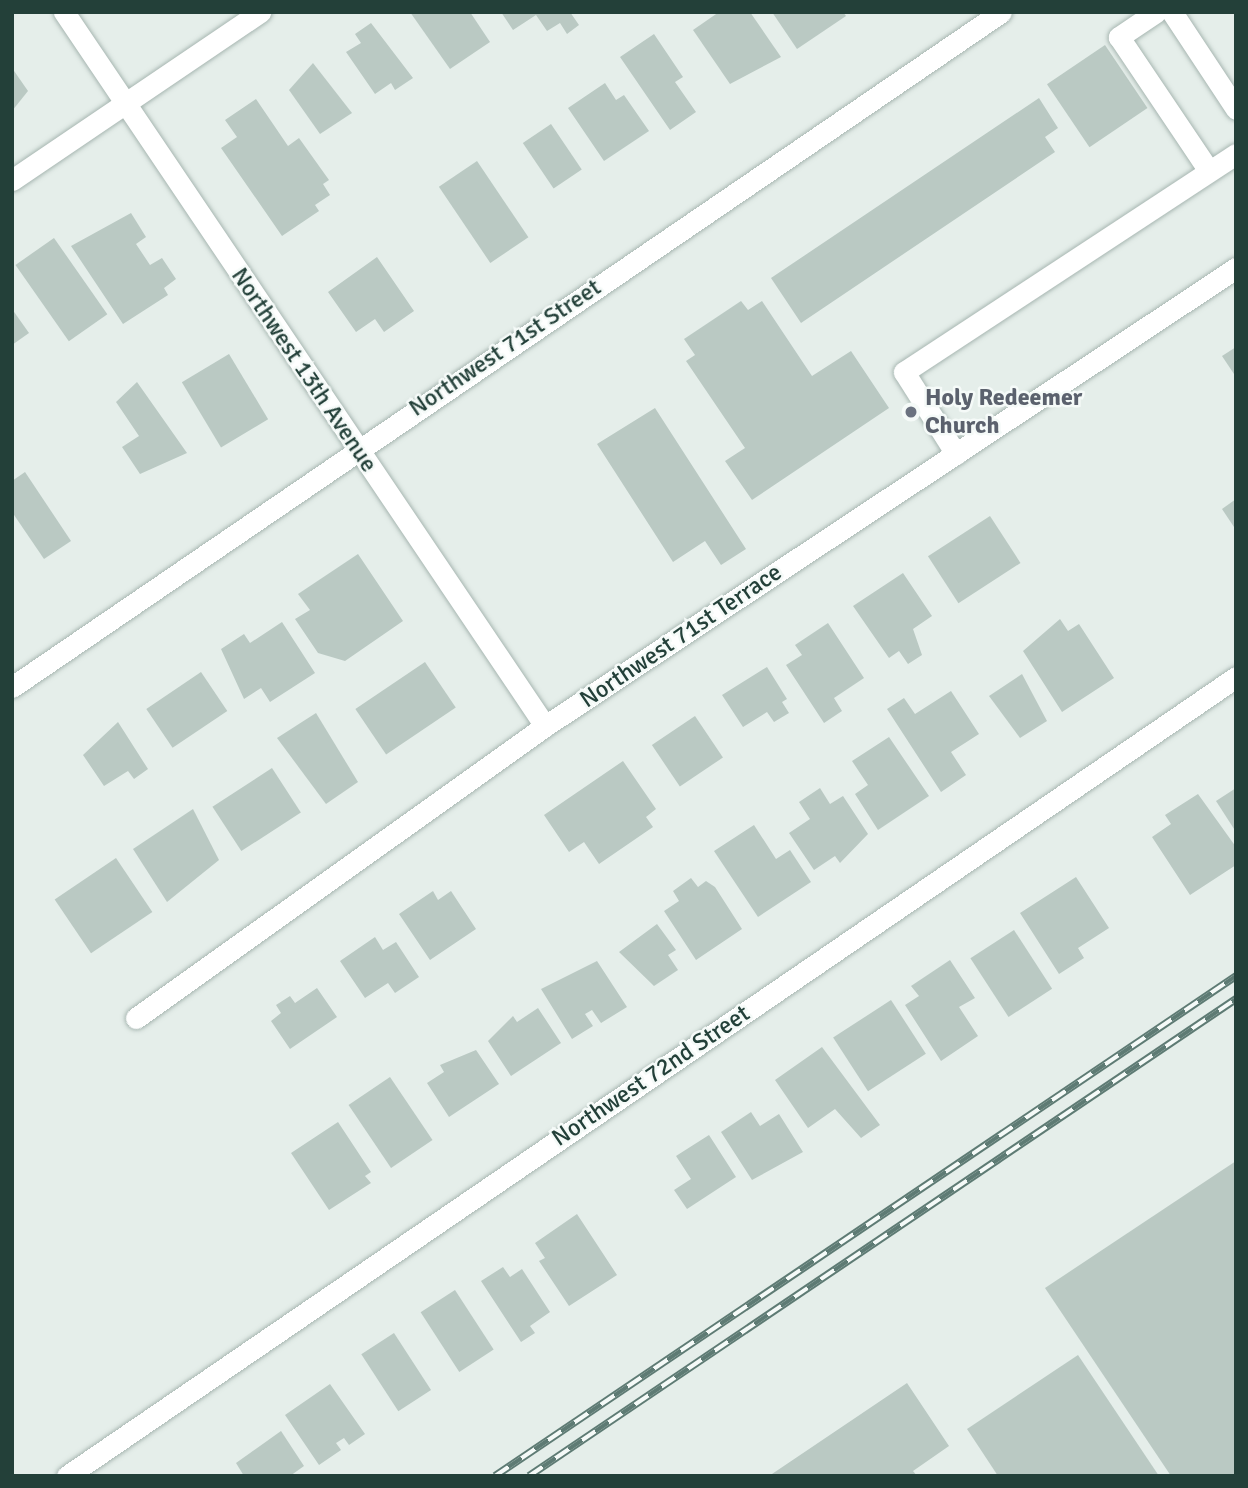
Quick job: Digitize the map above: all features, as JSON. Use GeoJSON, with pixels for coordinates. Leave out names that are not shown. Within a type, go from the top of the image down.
{"type":"FeatureCollection","features":[{"type":"Feature","properties":{"kind":"street","name":"Northwest 13th Avenue"},"geometry":{"type":"LineString","coordinates":[[64,12],[545,726]]}},
{"type":"Feature","properties":{"kind":"street"},"geometry":{"type":"LineString","coordinates":[[12,180],[260,12]]}},
{"type":"Feature","properties":{"kind":"street","name":"Northwest 71st Street"},"geometry":{"type":"LineString","coordinates":[[12,687],[356,449],[1001,12]]}},
{"type":"Feature","properties":{"kind":"street"},"geometry":{"type":"LineString","coordinates":[[1156,12],[1119,37],[1209,171]]}},
{"type":"Feature","properties":{"kind":"street"},"geometry":{"type":"LineString","coordinates":[[1172,12],[1236,109]]}},
{"type":"Feature","properties":{"kind":"street"},"geometry":{"type":"LineString","coordinates":[[956,454],[904,372],[1236,154]]}},
{"type":"Feature","properties":{"kind":"street","name":"Northwest 71st Terrace"},"geometry":{"type":"LineString","coordinates":[[136,1018],[545,726],[1236,268]]}},
{"type":"Feature","properties":{"kind":"street","name":"Northwest 72nd Street"},"geometry":{"type":"LineString","coordinates":[[67,1476],[1236,677]]}},
{"type":"Feature","properties":{"kind":"building"},"geometry":{"type":"Polygon","coordinates":[[[410,12],[470,12],[490,42],[450,69],[410,12]]]}},
{"type":"Feature","properties":{"kind":"building"},"geometry":{"type":"Polygon","coordinates":[[[501,12],[570,12],[579,25],[567,34],[560,23],[547,31],[536,15],[513,30],[501,12]]]}},
{"type":"Feature","properties":{"kind":"building"},"geometry":{"type":"Polygon","coordinates":[[[719,12],[750,12],[781,57],[730,84],[693,30],[719,12]]]}},
{"type":"Feature","properties":{"kind":"building"},"geometry":{"type":"Polygon","coordinates":[[[772,12],[843,12],[846,16],[797,49],[772,12]]]}},
{"type":"Feature","properties":{"kind":"building"},"geometry":{"type":"Polygon","coordinates":[[[371,23],[413,78],[395,90],[391,83],[375,94],[346,52],[361,43],[355,34],[371,23]]]}},
{"type":"Feature","properties":{"kind":"building"},"geometry":{"type":"Polygon","coordinates":[[[654,34],[683,77],[675,82],[696,112],[670,130],[620,57],[654,34]]]}},
{"type":"Feature","properties":{"kind":"building"},"geometry":{"type":"Polygon","coordinates":[[[1105,45],[1147,108],[1089,147],[1047,84],[1105,45]]]}},
{"type":"Feature","properties":{"kind":"building"},"geometry":{"type":"Polygon","coordinates":[[[313,63],[352,113],[320,134],[289,90],[313,63]]]}},
{"type":"Feature","properties":{"kind":"building"},"geometry":{"type":"Polygon","coordinates":[[[12,68],[28,91],[12,111],[12,68]]]}},
{"type":"Feature","properties":{"kind":"building"},"geometry":{"type":"Polygon","coordinates":[[[605,83],[616,100],[624,95],[649,131],[604,161],[568,108],[605,83]]]}},
{"type":"Feature","properties":{"kind":"building"},"geometry":{"type":"Polygon","coordinates":[[[1039,98],[1058,128],[1045,137],[1055,152],[801,323],[771,278],[1039,98]]]}},
{"type":"Feature","properties":{"kind":"building"},"geometry":{"type":"Polygon","coordinates":[[[256,99],[288,146],[299,138],[329,180],[323,184],[330,195],[315,205],[319,211],[282,236],[221,148],[237,137],[225,120],[256,99]]]}},
{"type":"Feature","properties":{"kind":"building"},"geometry":{"type":"Polygon","coordinates":[[[551,124],[582,170],[554,189],[523,143],[551,124]]]}},
{"type":"Feature","properties":{"kind":"building"},"geometry":{"type":"Polygon","coordinates":[[[477,161],[528,237],[490,263],[439,187],[477,161]]]}},
{"type":"Feature","properties":{"kind":"building"},"geometry":{"type":"Polygon","coordinates":[[[131,213],[146,237],[136,244],[150,265],[162,258],[176,279],[164,288],[168,295],[123,324],[71,246],[131,213]]]}},
{"type":"Feature","properties":{"kind":"building"},"geometry":{"type":"Polygon","coordinates":[[[54,238],[107,314],[69,341],[15,265],[54,238]]]}},
{"type":"Feature","properties":{"kind":"building"},"geometry":{"type":"Polygon","coordinates":[[[377,257],[414,311],[384,332],[375,319],[356,332],[328,292],[377,257]]]}},
{"type":"Feature","properties":{"kind":"building"},"geometry":{"type":"Polygon","coordinates":[[[741,301],[748,310],[762,301],[812,376],[851,351],[889,408],[752,500],[725,461],[745,448],[686,361],[695,355],[684,339],[741,301]]]}},
{"type":"Feature","properties":{"kind":"building"},"geometry":{"type":"Polygon","coordinates":[[[12,309],[29,333],[12,345],[12,309]]]}},
{"type":"Feature","properties":{"kind":"building"},"geometry":{"type":"Polygon","coordinates":[[[1236,347],[1236,377],[1222,356],[1236,347]]]}},
{"type":"Feature","properties":{"kind":"building"},"geometry":{"type":"Polygon","coordinates":[[[229,354],[268,419],[221,447],[182,382],[229,354]]]}},
{"type":"Feature","properties":{"kind":"building"},"geometry":{"type":"Polygon","coordinates":[[[137,382],[187,453],[140,474],[122,447],[139,436],[116,402],[137,382]]]}},
{"type":"Feature","properties":{"kind":"building"},"geometry":{"type":"Polygon","coordinates":[[[655,408],[746,549],[721,565],[705,541],[673,562],[597,444],[655,408]]]}},
{"type":"Feature","properties":{"kind":"building"},"geometry":{"type":"Polygon","coordinates":[[[25,472],[71,541],[44,559],[12,512],[12,481],[25,472]]]}},
{"type":"Feature","properties":{"kind":"building"},"geometry":{"type":"Polygon","coordinates":[[[1236,499],[1236,530],[1222,509],[1236,499]]]}},
{"type":"Feature","properties":{"kind":"building"},"geometry":{"type":"Polygon","coordinates":[[[990,516],[1020,563],[958,603],[928,556],[990,516]]]}},
{"type":"Feature","properties":{"kind":"building"},"geometry":{"type":"Polygon","coordinates":[[[358,554],[403,621],[345,661],[318,653],[295,619],[310,610],[298,594],[358,554]]]}},
{"type":"Feature","properties":{"kind":"building"},"geometry":{"type":"Polygon","coordinates":[[[903,573],[932,616],[913,629],[922,655],[908,664],[899,651],[889,658],[853,606],[903,573]]]}},
{"type":"Feature","properties":{"kind":"building"},"geometry":{"type":"Polygon","coordinates":[[[1060,619],[1068,631],[1079,624],[1114,678],[1062,712],[1023,651],[1060,619]]]}},
{"type":"Feature","properties":{"kind":"building"},"geometry":{"type":"Polygon","coordinates":[[[282,622],[315,673],[270,702],[261,688],[244,699],[221,649],[244,634],[250,643],[282,622]]]}},
{"type":"Feature","properties":{"kind":"building"},"geometry":{"type":"Polygon","coordinates":[[[828,623],[864,678],[834,698],[842,711],[824,723],[786,665],[802,655],[795,645],[828,623]]]}},
{"type":"Feature","properties":{"kind":"building"},"geometry":{"type":"Polygon","coordinates":[[[425,662],[456,708],[386,755],[355,709],[425,662]]]}},
{"type":"Feature","properties":{"kind":"building"},"geometry":{"type":"Polygon","coordinates":[[[767,667],[787,699],[782,702],[789,713],[774,722],[767,712],[743,727],[722,695],[767,667]]]}},
{"type":"Feature","properties":{"kind":"building"},"geometry":{"type":"Polygon","coordinates":[[[201,672],[227,711],[173,748],[146,709],[201,672]]]}},
{"type":"Feature","properties":{"kind":"building"},"geometry":{"type":"Polygon","coordinates":[[[1022,674],[1047,721],[1020,738],[989,696],[1022,674]]]}},
{"type":"Feature","properties":{"kind":"building"},"geometry":{"type":"Polygon","coordinates":[[[951,691],[979,734],[951,752],[966,775],[941,792],[887,709],[904,698],[915,714],[951,691]]]}},
{"type":"Feature","properties":{"kind":"building"},"geometry":{"type":"Polygon","coordinates":[[[316,713],[358,782],[326,804],[277,738],[316,713]]]}},
{"type":"Feature","properties":{"kind":"building"},"geometry":{"type":"Polygon","coordinates":[[[695,716],[723,757],[680,787],[652,745],[695,716]]]}},
{"type":"Feature","properties":{"kind":"building"},"geometry":{"type":"Polygon","coordinates":[[[118,722],[148,769],[134,779],[128,771],[104,786],[83,755],[118,722]]]}},
{"type":"Feature","properties":{"kind":"building"},"geometry":{"type":"Polygon","coordinates":[[[889,737],[929,796],[878,830],[855,794],[868,785],[852,761],[889,737]]]}},
{"type":"Feature","properties":{"kind":"building"},"geometry":{"type":"Polygon","coordinates":[[[623,761],[656,809],[646,817],[653,827],[599,864],[584,842],[569,852],[544,815],[623,761]]]}},
{"type":"Feature","properties":{"kind":"building"},"geometry":{"type":"Polygon","coordinates":[[[272,768],[301,812],[241,851],[212,807],[272,768]]]}},
{"type":"Feature","properties":{"kind":"building"},"geometry":{"type":"Polygon","coordinates":[[[820,788],[830,804],[843,796],[868,834],[840,863],[835,856],[814,870],[789,833],[810,819],[799,802],[820,788]]]}},
{"type":"Feature","properties":{"kind":"building"},"geometry":{"type":"Polygon","coordinates":[[[1236,788],[1236,832],[1216,801],[1236,788]]]}},
{"type":"Feature","properties":{"kind":"building"},"geometry":{"type":"Polygon","coordinates":[[[1198,794],[1236,847],[1236,865],[1190,895],[1152,837],[1171,824],[1165,815],[1198,794]]]}},
{"type":"Feature","properties":{"kind":"building"},"geometry":{"type":"Polygon","coordinates":[[[193,809],[219,860],[167,902],[133,849],[193,809]]]}},
{"type":"Feature","properties":{"kind":"building"},"geometry":{"type":"Polygon","coordinates":[[[754,825],[776,859],[790,850],[811,882],[758,917],[714,851],[754,825]]]}},
{"type":"Feature","properties":{"kind":"building"},"geometry":{"type":"Polygon","coordinates":[[[116,858],[152,912],[91,953],[55,899],[116,858]]]}},
{"type":"Feature","properties":{"kind":"building"},"geometry":{"type":"Polygon","coordinates":[[[1076,877],[1109,928],[1078,948],[1084,958],[1059,974],[1020,913],[1076,877]]]}},
{"type":"Feature","properties":{"kind":"building"},"geometry":{"type":"Polygon","coordinates":[[[691,878],[698,887],[706,881],[715,887],[742,929],[696,960],[664,911],[679,901],[673,891],[691,878]]]}},
{"type":"Feature","properties":{"kind":"building"},"geometry":{"type":"Polygon","coordinates":[[[433,891],[438,900],[451,891],[476,929],[430,960],[399,914],[433,891]]]}},
{"type":"Feature","properties":{"kind":"building"},"geometry":{"type":"Polygon","coordinates":[[[657,924],[676,950],[668,955],[678,970],[654,986],[619,952],[657,924]]]}},
{"type":"Feature","properties":{"kind":"building"},"geometry":{"type":"Polygon","coordinates":[[[1014,930],[1052,989],[1009,1017],[970,958],[1014,930]]]}},
{"type":"Feature","properties":{"kind":"building"},"geometry":{"type":"Polygon","coordinates":[[[375,937],[383,950],[396,942],[419,977],[395,993],[388,983],[365,998],[340,961],[375,937]]]}},
{"type":"Feature","properties":{"kind":"building"},"geometry":{"type":"Polygon","coordinates":[[[950,960],[975,998],[959,1007],[978,1036],[941,1061],[905,1005],[919,996],[911,986],[950,960]]]}},
{"type":"Feature","properties":{"kind":"building"},"geometry":{"type":"Polygon","coordinates":[[[597,961],[627,1007],[601,1023],[592,1010],[585,1014],[593,1026],[572,1039],[541,989],[597,961]]]}},
{"type":"Feature","properties":{"kind":"building"},"geometry":{"type":"Polygon","coordinates":[[[317,988],[337,1017],[290,1049],[271,1021],[281,1013],[276,1005],[290,996],[295,1003],[317,988]]]}},
{"type":"Feature","properties":{"kind":"building"},"geometry":{"type":"Polygon","coordinates":[[[891,1000],[926,1054],[868,1091],[833,1038],[891,1000]]]}},
{"type":"Feature","properties":{"kind":"building"},"geometry":{"type":"Polygon","coordinates":[[[538,1008],[561,1043],[511,1076],[488,1041],[513,1016],[517,1022],[538,1008]]]}},
{"type":"Feature","properties":{"kind":"building"},"geometry":{"type":"Polygon","coordinates":[[[822,1047],[880,1125],[861,1138],[835,1109],[808,1128],[775,1080],[822,1047]]]}},
{"type":"Feature","properties":{"kind":"building"},"geometry":{"type":"Polygon","coordinates":[[[476,1050],[499,1084],[449,1117],[427,1083],[444,1072],[440,1065],[476,1050]]]}},
{"type":"Feature","properties":{"kind":"building"},"geometry":{"type":"Polygon","coordinates":[[[390,1077],[432,1140],[391,1168],[349,1105],[390,1077]]]}},
{"type":"Feature","properties":{"kind":"building"},"geometry":{"type":"Polygon","coordinates":[[[751,1112],[760,1126],[779,1114],[803,1152],[752,1180],[721,1132],[751,1112]]]}},
{"type":"Feature","properties":{"kind":"building"},"geometry":{"type":"Polygon","coordinates":[[[338,1122],[371,1172],[365,1176],[371,1183],[329,1210],[291,1153],[338,1122]]]}},
{"type":"Feature","properties":{"kind":"building"},"geometry":{"type":"Polygon","coordinates":[[[709,1135],[736,1177],[687,1209],[674,1190],[691,1179],[676,1156],[709,1135]]]}},
{"type":"Feature","properties":{"kind":"building"},"geometry":{"type":"Polygon","coordinates":[[[1236,1161],[1236,1476],[1171,1476],[1045,1288],[1236,1161]]]}},
{"type":"Feature","properties":{"kind":"building"},"geometry":{"type":"Polygon","coordinates":[[[577,1214],[617,1275],[569,1306],[539,1261],[545,1258],[535,1243],[577,1214]]]}},
{"type":"Feature","properties":{"kind":"building"},"geometry":{"type":"Polygon","coordinates":[[[503,1267],[510,1277],[522,1269],[550,1312],[530,1326],[535,1333],[521,1342],[481,1281],[503,1267]]]}},
{"type":"Feature","properties":{"kind":"building"},"geometry":{"type":"Polygon","coordinates":[[[455,1290],[494,1350],[459,1372],[421,1312],[455,1290]]]}},
{"type":"Feature","properties":{"kind":"building"},"geometry":{"type":"Polygon","coordinates":[[[394,1333],[431,1390],[398,1411],[361,1354],[394,1333]]]}},
{"type":"Feature","properties":{"kind":"building"},"geometry":{"type":"Polygon","coordinates":[[[1078,1355],[1159,1476],[998,1476],[967,1429],[1078,1355]]]}},
{"type":"Feature","properties":{"kind":"building"},"geometry":{"type":"Polygon","coordinates":[[[907,1383],[949,1446],[913,1471],[917,1476],[769,1476],[907,1383]]]}},
{"type":"Feature","properties":{"kind":"building"},"geometry":{"type":"Polygon","coordinates":[[[330,1384],[365,1434],[349,1445],[344,1438],[336,1443],[341,1450],[319,1465],[285,1415],[330,1384]]]}},
{"type":"Feature","properties":{"kind":"building"},"geometry":{"type":"Polygon","coordinates":[[[281,1431],[304,1466],[290,1476],[244,1476],[236,1463],[281,1431]]]}},
{"type":"Feature","properties":{"kind":"railway"},"geometry":{"type":"LineString","coordinates":[[495,1476],[1236,976]]}},
{"type":"Feature","properties":{"kind":"railway"},"geometry":{"type":"LineString","coordinates":[[529,1476],[1236,999]]}},
{"type":"Feature","properties":{"kind":"place","name":"Holy Redeemer Church"},"geometry":{"type":"Point","coordinates":[911,412]}}]}
